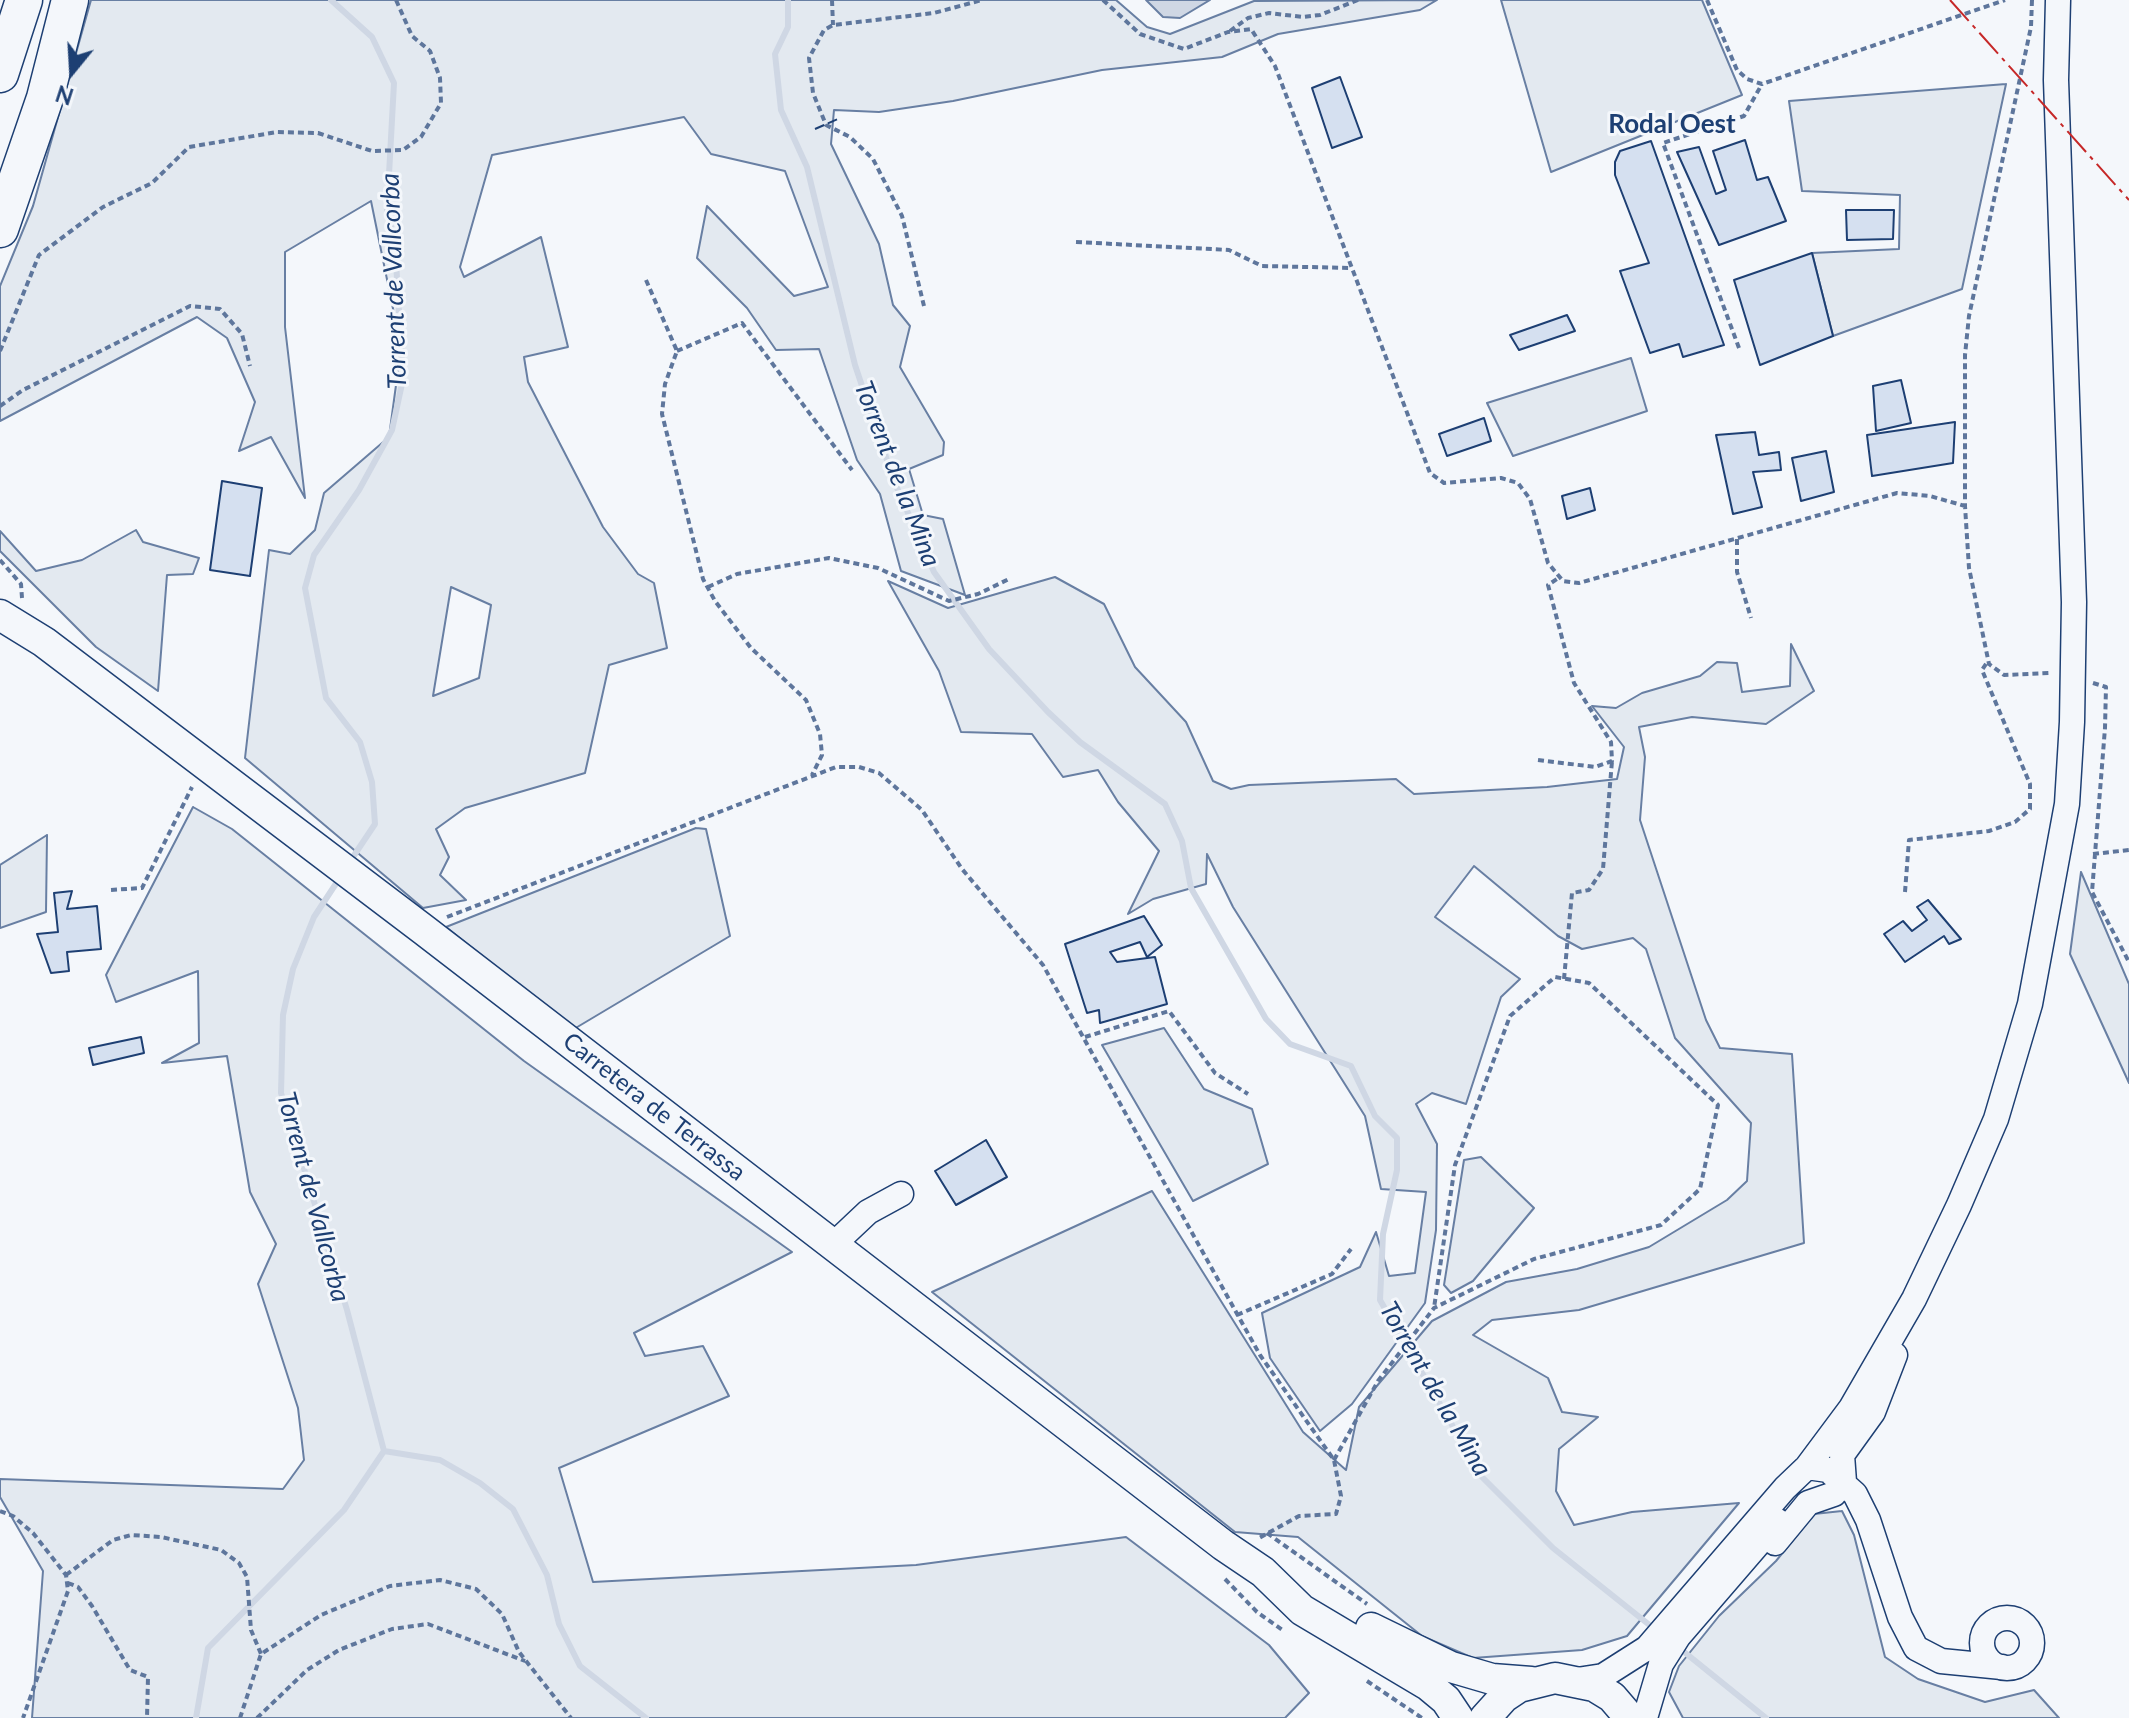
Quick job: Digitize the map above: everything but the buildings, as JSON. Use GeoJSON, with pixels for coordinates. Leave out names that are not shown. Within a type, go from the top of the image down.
{"type":"FeatureCollection","features":[{"type":"Feature","properties":{"kind":"highway"},"geometry":{"type":"LineString","coordinates":[[0,74],[24,0]]}},
{"type":"Feature","properties":{"kind":"highway"},"geometry":{"type":"LineString","coordinates":[[0,229],[45,98],[70,0]]}},
{"type":"Feature","properties":{"kind":"main road","name":"Carretera de Terrassa"},"geometry":{"type":"LineString","coordinates":[[0,600],[23,626],[1233,1552],[1263,1572],[1313,1595],[1429,1659],[1492,1679],[1531,1682],[1555,1678],[1577,1680]]}},
{"type":"Feature","properties":{"kind":"main road","name":"Carretera de Terrassa"},"geometry":{"type":"LineString","coordinates":[[1263,1572],[1302,1610],[1428,1685],[1446,1700],[1458,1718]]}},
{"type":"Feature","properties":{"kind":"main road"},"geometry":{"type":"LineString","coordinates":[[1577,1680],[1612,1697],[1630,1718]]}},
{"type":"Feature","properties":{"kind":"main road"},"geometry":{"type":"LineString","coordinates":[[1485,1718],[1504,1697],[1531,1682]]}},
{"type":"Feature","properties":{"kind":"street"},"geometry":{"type":"LineString","coordinates":[[1645,1718],[1661,1664],[1678,1637],[1797,1498],[1835,1430],[1882,1359],[1910,1306],[1996,1119],[2030,1004],[2067,804],[2073,677],[2073,586],[2056,80],[2058,0]]}},
{"type":"Feature","properties":{"kind":"street"},"geometry":{"type":"LineString","coordinates":[[833,1245],[868,1212],[901,1194]]}},
{"type":"Feature","properties":{"kind":"street"},"geometry":{"type":"LineString","coordinates":[[1839,1488],[1842,1455],[1882,1392],[1910,1306]]}},
{"type":"Feature","properties":{"kind":"street"},"geometry":{"type":"LineString","coordinates":[[1815,1467],[1839,1488],[1855,1494],[1868,1520],[1900,1617],[1916,1648],[1941,1661],[1961,1664],[2002,1667],[2020,1665],[2027,1659],[2033,1644],[2028,1628],[2007,1618],[1995,1622],[1972,1656],[1961,1664]]}},
{"type":"Feature","properties":{"kind":"street"},"geometry":{"type":"LineString","coordinates":[[1577,1680],[1603,1676],[1647,1648],[1785,1488],[1815,1467]]}},
{"type":"Feature","properties":{"kind":"street"},"geometry":{"type":"LineString","coordinates":[[1729,1579],[1777,1540],[1808,1503],[1839,1488]]}},
{"type":"Feature","properties":{"kind":"street"},"geometry":{"type":"LineString","coordinates":[[1983,1636],[1985,1653],[2002,1667]]}},
{"type":"Feature","properties":{"kind":"path"},"geometry":{"type":"LineString","coordinates":[[0,351],[39,255],[103,207],[152,183],[189,147],[277,132],[318,133],[372,151],[403,150],[421,137],[434,121],[441,103],[440,78],[430,51],[412,36],[396,0]]}},
{"type":"Feature","properties":{"kind":"path"},"geometry":{"type":"LineString","coordinates":[[832,0],[833,25]]}},
{"type":"Feature","properties":{"kind":"path"},"geometry":{"type":"LineString","coordinates":[[924,306],[902,216],[873,159],[850,137],[826,125],[813,93],[809,58],[824,30],[833,25],[934,13],[982,0]]}},
{"type":"Feature","properties":{"kind":"path"},"geometry":{"type":"LineString","coordinates":[[1103,0],[1140,34],[1184,49],[1228,32],[1251,29],[1275,66],[1430,473],[1444,483],[1501,478],[1518,483],[1530,499],[1548,563],[1560,577],[1579,583],[1897,493],[1930,496],[1965,506]]}},
{"type":"Feature","properties":{"kind":"path"},"geometry":{"type":"LineString","coordinates":[[1228,32],[1248,18],[1269,13],[1303,17],[1320,15],[1358,0]]}},
{"type":"Feature","properties":{"kind":"path"},"geometry":{"type":"LineString","coordinates":[[1707,0],[1737,70],[1747,79],[1762,84],[2005,0]]}},
{"type":"Feature","properties":{"kind":"path"},"geometry":{"type":"LineString","coordinates":[[2032,0],[2031,27],[1969,316],[1965,355],[1965,506],[1969,568],[1988,661],[2004,675],[2044,672],[2106,687],[2092,892],[2129,962]]}},
{"type":"Feature","properties":{"kind":"path"},"geometry":{"type":"LineString","coordinates":[[1739,348],[1663,143],[1744,116],[1762,84]]}},
{"type":"Feature","properties":{"kind":"path"},"geometry":{"type":"LineString","coordinates":[[1076,242],[1229,250],[1262,266],[1352,268]]}},
{"type":"Feature","properties":{"kind":"path"},"geometry":{"type":"LineString","coordinates":[[646,280],[677,351],[665,384],[662,414],[708,587],[751,648],[806,700],[820,734],[822,755],[810,777]]}},
{"type":"Feature","properties":{"kind":"path"},"geometry":{"type":"LineString","coordinates":[[0,406],[23,390],[190,306],[220,309],[242,334],[250,366]]}},
{"type":"Feature","properties":{"kind":"path"},"geometry":{"type":"LineString","coordinates":[[677,351],[742,323],[852,470]]}},
{"type":"Feature","properties":{"kind":"path"},"geometry":{"type":"LineString","coordinates":[[1737,539],[1737,572],[1751,618]]}},
{"type":"Feature","properties":{"kind":"path"},"geometry":{"type":"LineString","coordinates":[[708,587],[737,574],[829,558],[878,568],[949,601],[978,594],[1011,578]]}},
{"type":"Feature","properties":{"kind":"path"},"geometry":{"type":"LineString","coordinates":[[0,560],[21,584],[23,626]]}},
{"type":"Feature","properties":{"kind":"path"},"geometry":{"type":"LineString","coordinates":[[1560,577],[1548,585],[1572,676],[1611,742],[1612,761],[1603,869],[1589,890],[1572,893],[1564,979]]}},
{"type":"Feature","properties":{"kind":"path"},"geometry":{"type":"LineString","coordinates":[[1905,892],[1909,840],[1989,831],[2015,822],[2030,809],[2030,784],[1982,670],[1988,661]]}},
{"type":"Feature","properties":{"kind":"path"},"geometry":{"type":"LineString","coordinates":[[1538,760],[1595,767],[1612,761]]}},
{"type":"Feature","properties":{"kind":"path"},"geometry":{"type":"LineString","coordinates":[[111,890],[142,888],[203,763]]}},
{"type":"Feature","properties":{"kind":"path"},"geometry":{"type":"LineString","coordinates":[[424,930],[443,918],[836,767],[859,767],[879,773],[922,810],[962,869],[1043,965],[1260,1355],[1334,1460],[1341,1496],[1336,1514],[1299,1516],[1233,1552]]}},
{"type":"Feature","properties":{"kind":"path"},"geometry":{"type":"LineString","coordinates":[[2093,854],[2129,850]]}},
{"type":"Feature","properties":{"kind":"path"},"geometry":{"type":"LineString","coordinates":[[1334,1460],[1378,1381],[1434,1308],[1534,1259],[1661,1225],[1700,1189],[1718,1105],[1589,983],[1555,977],[1510,1016],[1455,1165],[1434,1308]]}},
{"type":"Feature","properties":{"kind":"path"},"geometry":{"type":"LineString","coordinates":[[1085,1037],[1169,1011],[1215,1073],[1248,1094]]}},
{"type":"Feature","properties":{"kind":"path"},"geometry":{"type":"LineString","coordinates":[[1237,1315],[1332,1274],[1351,1249]]}},
{"type":"Feature","properties":{"kind":"path"},"geometry":{"type":"LineString","coordinates":[[0,1511],[13,1516],[33,1533],[66,1575],[67,1582],[68,1591],[23,1718]]}},
{"type":"Feature","properties":{"kind":"path"},"geometry":{"type":"LineString","coordinates":[[1267,1533],[1367,1605]]}},
{"type":"Feature","properties":{"kind":"path"},"geometry":{"type":"LineString","coordinates":[[66,1575],[113,1540],[131,1535],[161,1537],[221,1550],[239,1563],[247,1577],[251,1630],[261,1654]]}},
{"type":"Feature","properties":{"kind":"path"},"geometry":{"type":"LineString","coordinates":[[240,1718],[261,1654],[321,1615],[390,1586],[440,1580],[476,1589],[502,1614],[527,1662],[571,1718]]}},
{"type":"Feature","properties":{"kind":"path"},"geometry":{"type":"LineString","coordinates":[[67,1582],[78,1587],[92,1606],[130,1670],[148,1677],[147,1718]]}},
{"type":"Feature","properties":{"kind":"path"},"geometry":{"type":"LineString","coordinates":[[257,1718],[307,1670],[339,1650],[392,1629],[428,1624],[527,1662]]}},
{"type":"Feature","properties":{"kind":"shaded area"},"geometry":{"type":"Polygon","coordinates":[[[91,0],[1116,0],[1147,27],[1170,34],[1254,1],[1437,0],[1420,10],[1278,34],[1222,57],[1102,70],[953,101],[879,112],[834,110],[831,144],[879,244],[893,305],[910,326],[900,367],[944,442],[943,455],[909,469],[923,515],[943,519],[965,595],[901,571],[880,494],[857,460],[819,349],[776,350],[747,308],[697,258],[707,206],[794,296],[828,287],[785,171],[711,154],[684,117],[492,155],[460,267],[464,277],[541,237],[568,347],[524,357],[528,382],[603,527],[638,574],[654,583],[667,648],[609,665],[585,773],[465,808],[436,829],[449,857],[440,875],[466,900],[423,908],[245,758],[269,550],[290,554],[315,530],[324,493],[389,437],[401,348],[371,201],[285,252],[285,327],[305,498],[271,437],[239,451],[255,402],[227,338],[197,317],[0,421],[0,286],[33,206],[91,0]],[[451,587],[433,696],[479,678],[491,605],[451,587]]]}},
{"type":"Feature","properties":{"kind":"shaded area"},"geometry":{"type":"Polygon","coordinates":[[[1146,0],[1210,0],[1180,18],[1163,17],[1146,0]]]}},
{"type":"Feature","properties":{"kind":"shaded area"},"geometry":{"type":"Polygon","coordinates":[[[1501,0],[1702,0],[1742,95],[1551,172],[1501,0]]]}},
{"type":"Feature","properties":{"kind":"shaded area"},"geometry":{"type":"Polygon","coordinates":[[[2006,84],[1962,289],[1833,336],[1812,253],[1899,249],[1900,195],[1802,191],[1789,101],[2006,84]]]}},
{"type":"Feature","properties":{"kind":"shaded area"},"geometry":{"type":"Polygon","coordinates":[[[1631,358],[1647,411],[1513,456],[1487,403],[1631,358]]]}},
{"type":"Feature","properties":{"kind":"shaded area"},"geometry":{"type":"Polygon","coordinates":[[[136,530],[143,542],[199,558],[193,574],[167,575],[158,691],[96,647],[0,551],[0,531],[36,571],[82,560],[136,530]]]}},
{"type":"Feature","properties":{"kind":"shaded area"},"geometry":{"type":"Polygon","coordinates":[[[1055,577],[1104,604],[1135,667],[1186,722],[1213,781],[1231,789],[1249,785],[1396,779],[1414,794],[1547,787],[1617,779],[1624,747],[1592,706],[1616,708],[1642,693],[1700,676],[1717,662],[1737,663],[1742,692],[1790,686],[1791,644],[1814,691],[1766,724],[1692,717],[1639,727],[1645,757],[1640,820],[1706,1020],[1720,1048],[1792,1054],[1804,1243],[1579,1310],[1492,1320],[1473,1335],[1548,1378],[1562,1412],[1598,1417],[1559,1449],[1556,1491],[1574,1525],[1632,1512],[1739,1503],[1627,1636],[1582,1650],[1473,1658],[1422,1636],[1298,1537],[1235,1532],[932,1292],[1152,1191],[1303,1432],[1346,1470],[1359,1407],[1432,1321],[1506,1282],[1577,1269],[1649,1247],[1727,1200],[1747,1181],[1751,1123],[1675,1038],[1646,949],[1633,938],[1582,949],[1558,936],[1474,866],[1435,917],[1520,979],[1501,997],[1466,1104],[1432,1093],[1416,1104],[1437,1144],[1436,1230],[1425,1303],[1352,1404],[1320,1431],[1270,1358],[1262,1313],[1360,1267],[1376,1232],[1389,1276],[1415,1273],[1426,1192],[1381,1189],[1365,1116],[1233,907],[1207,854],[1206,884],[1153,899],[1128,914],[1159,851],[1118,802],[1098,770],[1063,777],[1032,734],[961,732],[939,671],[888,581],[948,608],[1055,577]]]}},
{"type":"Feature","properties":{"kind":"shaded area"},"geometry":{"type":"Polygon","coordinates":[[[193,807],[232,829],[524,1061],[792,1252],[634,1333],[645,1356],[703,1346],[729,1396],[559,1468],[593,1582],[916,1565],[1126,1537],[1269,1645],[1309,1693],[1285,1718],[32,1718],[43,1571],[0,1497],[0,1479],[283,1489],[304,1460],[298,1408],[258,1284],[276,1244],[250,1192],[227,1056],[162,1063],[199,1043],[198,971],[116,1002],[106,975],[193,807]]]}},
{"type":"Feature","properties":{"kind":"shaded area"},"geometry":{"type":"Polygon","coordinates":[[[696,828],[706,829],[730,936],[574,1029],[446,927],[696,828]]]}},
{"type":"Feature","properties":{"kind":"shaded area"},"geometry":{"type":"Polygon","coordinates":[[[47,835],[46,912],[0,928],[0,865],[47,835]]]}},
{"type":"Feature","properties":{"kind":"shaded area"},"geometry":{"type":"Polygon","coordinates":[[[2081,872],[2129,984],[2129,1083],[2070,954],[2081,872]]]}},
{"type":"Feature","properties":{"kind":"shaded area"},"geometry":{"type":"Polygon","coordinates":[[[1164,1028],[1204,1089],[1252,1109],[1268,1164],[1193,1201],[1102,1045],[1164,1028]]]}},
{"type":"Feature","properties":{"kind":"shaded area"},"geometry":{"type":"Polygon","coordinates":[[[1481,1157],[1534,1208],[1473,1281],[1451,1293],[1444,1285],[1464,1160],[1481,1157]]]}},
{"type":"Feature","properties":{"kind":"shaded area"},"geometry":{"type":"Polygon","coordinates":[[[1842,1511],[1854,1535],[1885,1657],[1918,1679],[1985,1702],[2034,1690],[2059,1718],[1683,1718],[1669,1692],[1679,1666],[1719,1616],[1776,1561],[1814,1514],[1842,1511]]]}},
{"type":"Feature","properties":{"kind":"waterway","name":"Torrent de Vallcorba"},"geometry":{"type":"LineString","coordinates":[[331,0],[372,37],[394,83],[387,211],[395,245],[403,379],[392,430],[359,490],[314,555],[305,588],[326,698],[360,742],[372,782],[375,824],[349,863]]}},
{"type":"Feature","properties":{"kind":"waterway","name":"Torrent de la Mina"},"geometry":{"type":"LineString","coordinates":[[788,0],[788,27],[775,54],[781,110],[807,167],[855,365],[894,481],[934,572],[989,649],[1048,712],[1080,742],[1165,804],[1182,841],[1191,888],[1266,1019],[1290,1044],[1351,1066],[1375,1116],[1397,1138],[1397,1170],[1383,1234],[1380,1300],[1482,1477],[1553,1548],[1657,1631]]}},
{"type":"Feature","properties":{"kind":"waterway","name":"Torrent de Vallcorba"},"geometry":{"type":"LineString","coordinates":[[341,876],[314,917],[293,969],[283,1015],[281,1093],[347,1310],[384,1451],[440,1460],[480,1483],[513,1509],[547,1575],[559,1624],[580,1666],[646,1718]]}},
{"type":"Feature","properties":{"kind":"waterway"},"geometry":{"type":"LineString","coordinates":[[196,1718],[208,1648],[344,1510],[384,1451]]}},
{"type":"Feature","properties":{"kind":"waterway","name":"Torrent de la Mina"},"geometry":{"type":"LineString","coordinates":[[1678,1647],[1766,1718]]}},
{"type":"Feature","properties":{"kind":"fence"},"geometry":{"type":"LineString","coordinates":[[815,129],[838,119]]}},
{"type":"Feature","properties":{"kind":"power"},"geometry":{"type":"LineString","coordinates":[[1950,0],[2129,200]]}},
{"type":"Feature","properties":{"kind":"district","name":"Rodal Oest"},"geometry":{"type":"Point","coordinates":[1672,125]}}]}
